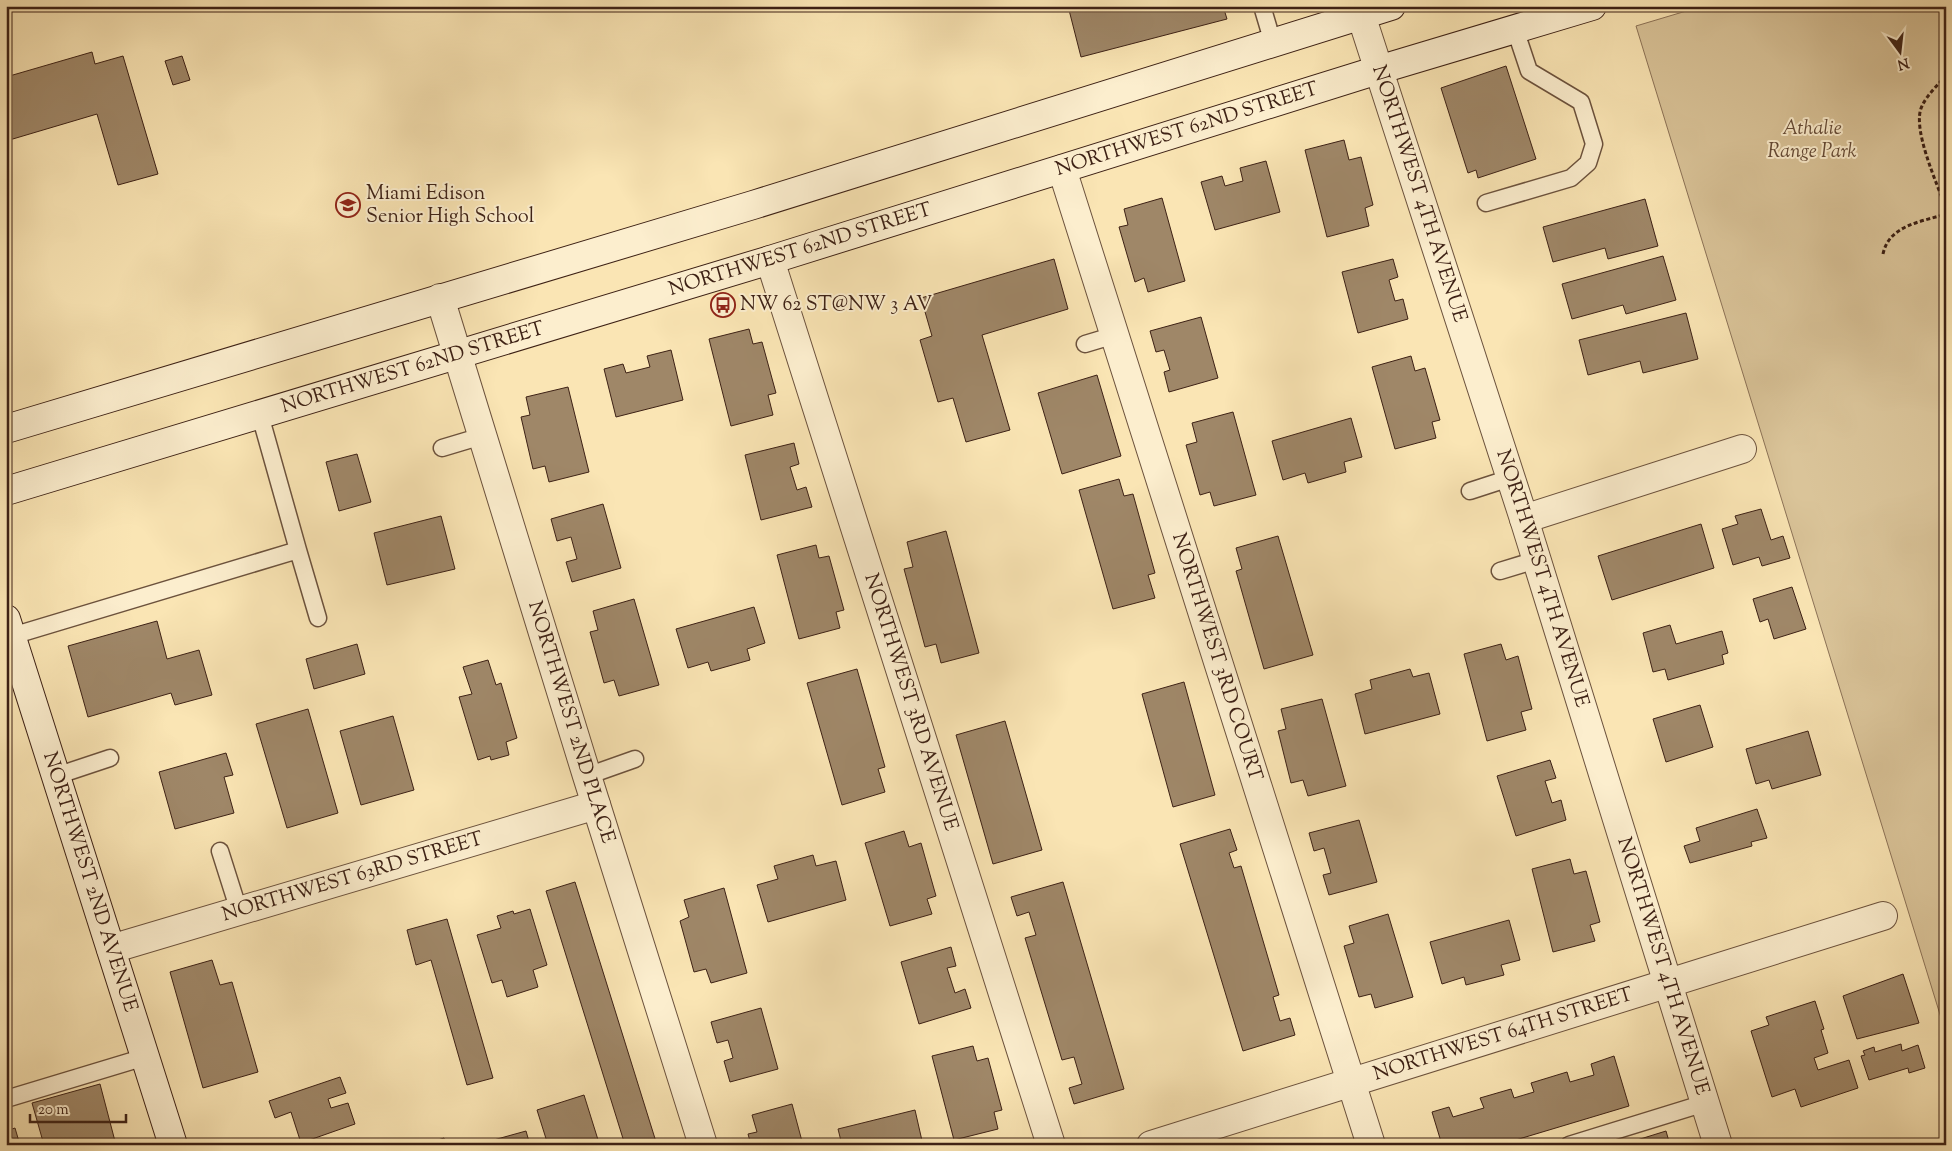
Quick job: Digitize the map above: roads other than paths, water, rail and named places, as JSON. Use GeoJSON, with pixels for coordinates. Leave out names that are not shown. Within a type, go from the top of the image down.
{"type":"FeatureCollection","features":[{"type":"Feature","properties":{"kind":"street"},"geometry":{"type":"LineString","coordinates":[[6,429],[753,205],[1391,6]]}},
{"type":"Feature","properties":{"kind":"street","name":"NORTHWEST 62ND STREET"},"geometry":{"type":"LineString","coordinates":[[6,490],[770,260],[1378,70],[1592,6]]}},
{"type":"Feature","properties":{"kind":"street","name":"NORTHWEST 4TH AVENUE"},"geometry":{"type":"LineString","coordinates":[[1361,15],[1524,519],[1718,1145]]}},
{"type":"Feature","properties":{"kind":"street","name":"NORTHWEST 3RD COURT"},"geometry":{"type":"LineString","coordinates":[[1062,169],[1370,1145]]}},
{"type":"Feature","properties":{"kind":"street","name":"NORTHWEST 3RD AVENUE"},"geometry":{"type":"LineString","coordinates":[[770,260],[1051,1145]]}},
{"type":"Feature","properties":{"kind":"street","name":"NORTHWEST 2ND PLACE"},"geometry":{"type":"LineString","coordinates":[[440,298],[596,805],[704,1145]]}},
{"type":"Feature","properties":{"kind":"street"},"geometry":{"type":"LineString","coordinates":[[1524,519],[1742,449]]}},
{"type":"Feature","properties":{"kind":"street","name":"NORTHWEST 2ND AVENUE"},"geometry":{"type":"LineString","coordinates":[[9,628],[173,1145]]}},
{"type":"Feature","properties":{"kind":"street","name":"NORTHWEST 63RD STREET"},"geometry":{"type":"LineString","coordinates":[[111,949],[596,805]]}},
{"type":"Feature","properties":{"kind":"street","name":"NORTHWEST 64TH STREET"},"geometry":{"type":"LineString","coordinates":[[1151,1145],[1883,916]]}},
{"type":"Feature","properties":{"kind":"lane"},"geometry":{"type":"LineString","coordinates":[[1262,6],[1272,43]]}},
{"type":"Feature","properties":{"kind":"lane"},"geometry":{"type":"LineString","coordinates":[[1486,203],[1571,178],[1588,163],[1594,144],[1582,102],[1529,71],[1515,29]]}},
{"type":"Feature","properties":{"kind":"lane"},"geometry":{"type":"LineString","coordinates":[[1085,344],[1115,335]]}},
{"type":"Feature","properties":{"kind":"lane"},"geometry":{"type":"LineString","coordinates":[[260,414],[318,618]]}},
{"type":"Feature","properties":{"kind":"lane"},"geometry":{"type":"LineString","coordinates":[[442,448],[482,436]]}},
{"type":"Feature","properties":{"kind":"lane"},"geometry":{"type":"LineString","coordinates":[[1470,491],[1510,478]]}},
{"type":"Feature","properties":{"kind":"lane"},"geometry":{"type":"LineString","coordinates":[[9,628],[298,550]]}},
{"type":"Feature","properties":{"kind":"lane"},"geometry":{"type":"LineString","coordinates":[[1500,571],[1536,560]]}},
{"type":"Feature","properties":{"kind":"lane"},"geometry":{"type":"LineString","coordinates":[[56,776],[110,758]]}},
{"type":"Feature","properties":{"kind":"lane"},"geometry":{"type":"LineString","coordinates":[[587,776],[635,759]]}},
{"type":"Feature","properties":{"kind":"lane"},"geometry":{"type":"LineString","coordinates":[[220,851],[239,911]]}},
{"type":"Feature","properties":{"kind":"lane"},"geometry":{"type":"LineString","coordinates":[[6,1099],[145,1057]]}},
{"type":"Feature","properties":{"kind":"lane"},"geometry":{"type":"LineString","coordinates":[[1569,1145],[1705,1103]]}},
{"type":"Feature","properties":{"kind":"place","name":"Miami Edison Senior High School"},"geometry":{"type":"Point","coordinates":[348,205]}},
{"type":"Feature","properties":{"kind":"place","name":"NW 62 ST@NW 3 AV"},"geometry":{"type":"Point","coordinates":[723,305]}},
{"type":"Feature","properties":{"kind":"park label","name":"Athalie Range Park"},"geometry":{"type":"Point","coordinates":[1812,140]}}]}
